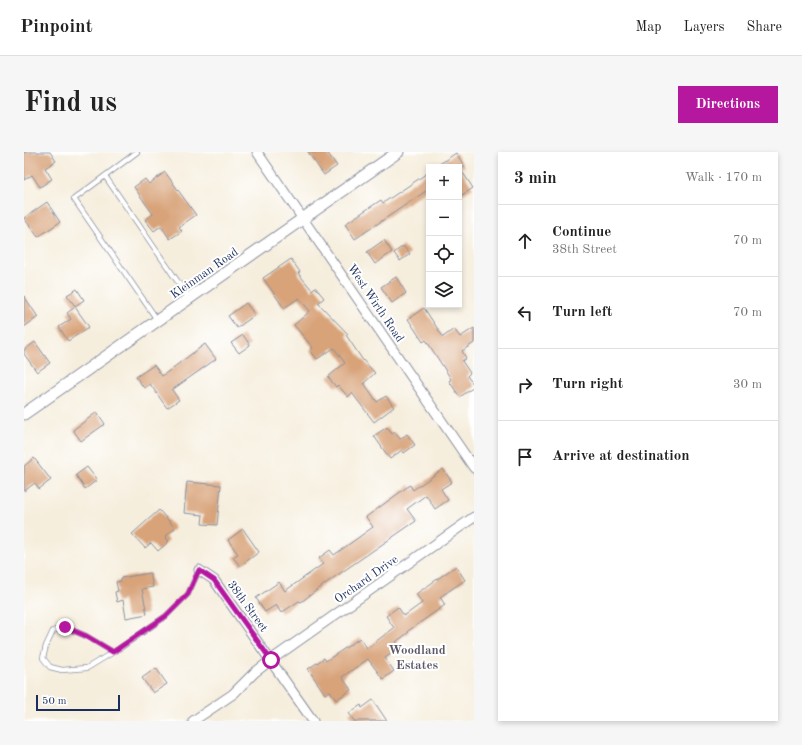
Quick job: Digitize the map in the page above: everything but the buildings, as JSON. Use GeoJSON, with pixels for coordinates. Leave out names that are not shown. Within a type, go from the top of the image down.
{"type":"FeatureCollection","features":[{"type":"Feature","properties":{"kind":"street","name":"West Wirth Road"},"geometry":{"type":"LineString","coordinates":[[257,152],[474,468]]}},
{"type":"Feature","properties":{"kind":"street","name":"Kleinman Road"},"geometry":{"type":"LineString","coordinates":[[24,414],[398,152]]}},
{"type":"Feature","properties":{"kind":"street","name":"Orchard Drive"},"geometry":{"type":"LineString","coordinates":[[193,721],[233,694],[254,673],[271,660],[474,517]]}},
{"type":"Feature","properties":{"kind":"street","name":"38th Street"},"geometry":{"type":"LineString","coordinates":[[199,570],[214,580],[313,721]]}},
{"type":"Feature","properties":{"kind":"lane"},"geometry":{"type":"LineString","coordinates":[[137,152],[74,199],[158,321]]}},
{"type":"Feature","properties":{"kind":"lane"},"geometry":{"type":"LineString","coordinates":[[106,176],[190,298]]}},
{"type":"Feature","properties":{"kind":"lane"},"geometry":{"type":"LineString","coordinates":[[113,652],[86,636],[65,627],[53,631],[46,646],[43,658],[50,666],[62,670],[87,668],[113,652],[166,616],[188,594],[199,570]]}},
{"type":"Feature","properties":{"kind":"district","name":"Woodland Estates"},"geometry":{"type":"Point","coordinates":[417,656]}},
{"type":"Feature","properties":{"kind":"route"},"geometry":{"type":"LineString","coordinates":[[65,627],[86,636],[113,652],[166,616],[188,594],[199,570],[214,580],[271,660]]}}]}
